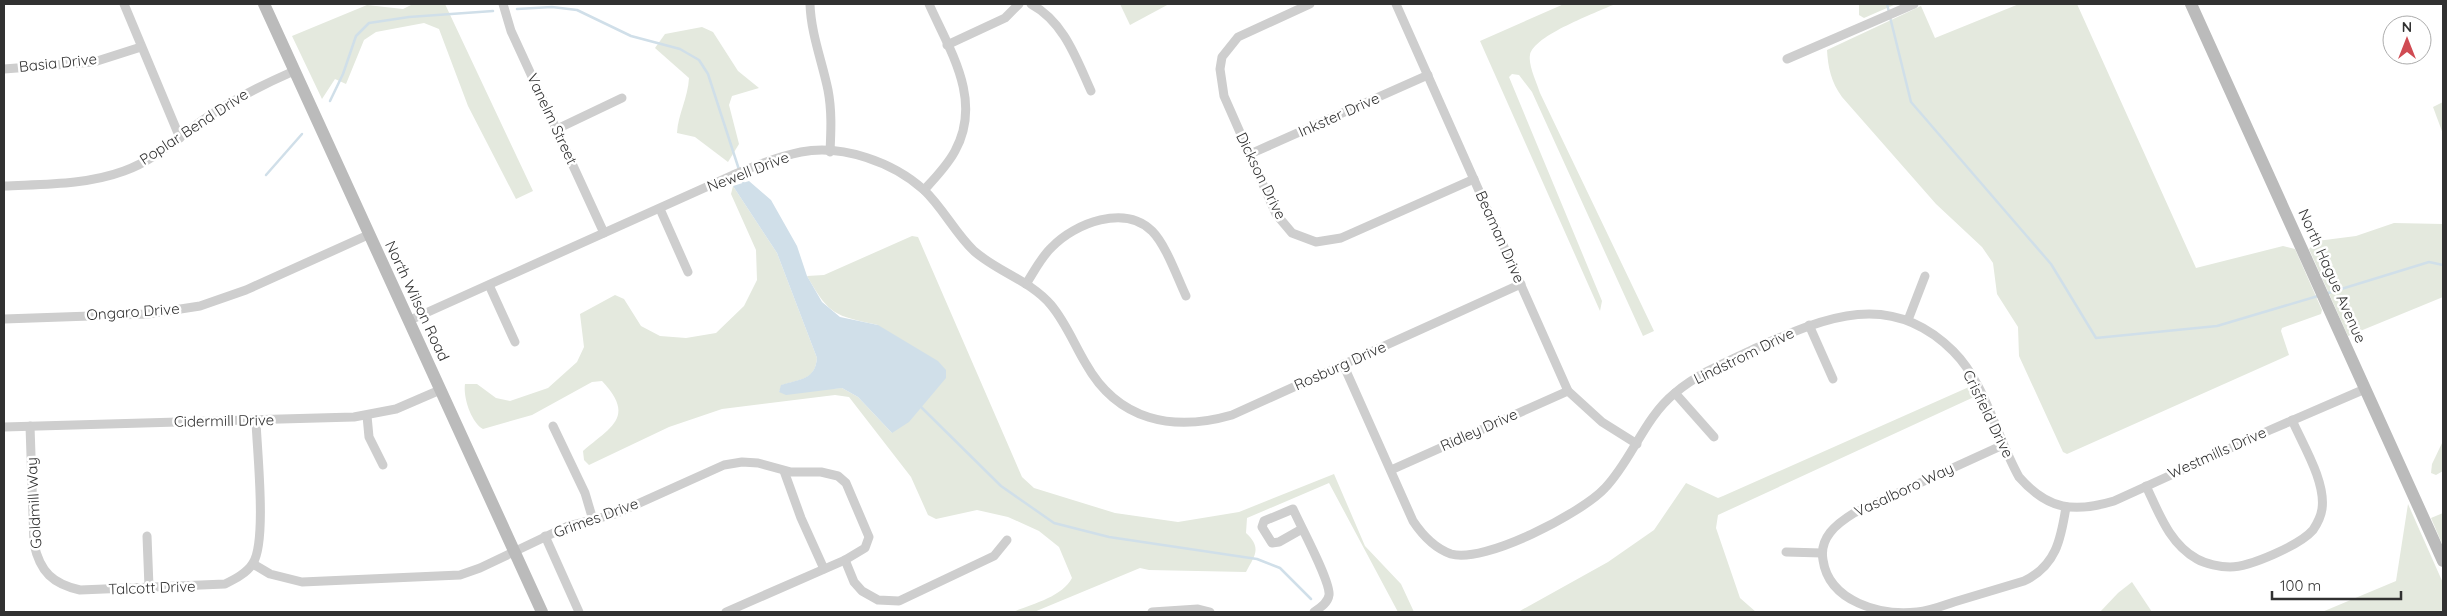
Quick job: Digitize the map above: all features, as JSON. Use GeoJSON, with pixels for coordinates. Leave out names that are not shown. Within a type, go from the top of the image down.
{"type":"FeatureCollection","features":[{"type":"Feature","properties":{"kind":"main road","name":"North Wilson Road"},"geometry":{"type":"LineString","coordinates":[[264,4],[542,612]]}},
{"type":"Feature","properties":{"kind":"main road","name":"North Hague Avenue"},"geometry":{"type":"LineString","coordinates":[[2191,4],[2443,561]]}},
{"type":"Feature","properties":{"kind":"street"},"geometry":{"type":"LineString","coordinates":[[124,4],[180,138]]}},
{"type":"Feature","properties":{"kind":"street","name":"Vanelm Street"},"geometry":{"type":"LineString","coordinates":[[503,4],[511,30],[604,234]]}},
{"type":"Feature","properties":{"kind":"street"},"geometry":{"type":"LineString","coordinates":[[810,4],[811,22],[828,91],[831,126],[830,152]]}},
{"type":"Feature","properties":{"kind":"street"},"geometry":{"type":"LineString","coordinates":[[924,190],[955,152],[966,121],[967,98],[963,83],[928,4]]}},
{"type":"Feature","properties":{"kind":"street"},"geometry":{"type":"LineString","coordinates":[[947,45],[1005,18],[1019,4]]}},
{"type":"Feature","properties":{"kind":"street"},"geometry":{"type":"LineString","coordinates":[[1031,4],[1060,28],[1091,91]]}},
{"type":"Feature","properties":{"kind":"street","name":"Dickson Drive"},"geometry":{"type":"LineString","coordinates":[[1310,4],[1249,30],[1230,45],[1222,57],[1220,69],[1220,83],[1224,96],[1283,223],[1292,234],[1316,242],[1341,238],[1474,179]]}},
{"type":"Feature","properties":{"kind":"street","name":"Beaman Drive"},"geometry":{"type":"LineString","coordinates":[[1396,4],[1568,391],[1602,422],[1636,444]]}},
{"type":"Feature","properties":{"kind":"street"},"geometry":{"type":"LineString","coordinates":[[1787,59],[1914,4]]}},
{"type":"Feature","properties":{"kind":"street","name":"Basia Drive"},"geometry":{"type":"LineString","coordinates":[[4,68],[94,62],[141,47]]}},
{"type":"Feature","properties":{"kind":"street","name":"Poplar Bend Drive"},"geometry":{"type":"LineString","coordinates":[[4,186],[63,184],[109,176],[143,163],[227,104],[255,88],[294,71]]}},
{"type":"Feature","properties":{"kind":"street","name":"Inkster Drive"},"geometry":{"type":"LineString","coordinates":[[1250,154],[1428,75]]}},
{"type":"Feature","properties":{"kind":"street"},"geometry":{"type":"LineString","coordinates":[[556,129],[622,98]]}},
{"type":"Feature","properties":{"kind":"street","name":"Newell Drive"},"geometry":{"type":"LineString","coordinates":[[408,321],[746,169],[803,152],[830,152],[855,155],[880,163],[904,174],[924,190],[974,251],[1026,284],[1050,304],[1066,325],[1094,378],[1108,393],[1133,412],[1154,419]]}},
{"type":"Feature","properties":{"kind":"street"},"geometry":{"type":"LineString","coordinates":[[660,209],[688,272]]}},
{"type":"Feature","properties":{"kind":"street"},"geometry":{"type":"LineString","coordinates":[[1026,284],[1046,253],[1063,238],[1098,221],[1116,216],[1139,222],[1153,232],[1186,296]]}},
{"type":"Feature","properties":{"kind":"street","name":"Ongaro Drive"},"geometry":{"type":"LineString","coordinates":[[4,319],[148,314],[191,308],[246,290],[368,235]]}},
{"type":"Feature","properties":{"kind":"street"},"geometry":{"type":"LineString","coordinates":[[1908,320],[1925,276]]}},
{"type":"Feature","properties":{"kind":"street","name":"Rosburg Drive"},"geometry":{"type":"LineString","coordinates":[[1154,419],[1193,424],[1232,416],[1522,284]]}},
{"type":"Feature","properties":{"kind":"street"},"geometry":{"type":"LineString","coordinates":[[489,285],[515,342]]}},
{"type":"Feature","properties":{"kind":"street","name":"Lindstrom Drive"},"geometry":{"type":"LineString","coordinates":[[1344,364],[1413,521],[1424,537],[1439,549],[1452,554],[1468,556],[1496,548],[1571,515],[1603,490],[1618,473],[1663,404],[1675,393],[1713,368],[1809,325],[1857,314],[1883,315],[1908,320]]}},
{"type":"Feature","properties":{"kind":"street","name":"Crisfield Drive"},"geometry":{"type":"LineString","coordinates":[[1908,320],[1952,350],[1969,370],[2019,476],[2032,491],[2066,507]]}},
{"type":"Feature","properties":{"kind":"street"},"geometry":{"type":"LineString","coordinates":[[1809,325],[1833,380]]}},
{"type":"Feature","properties":{"kind":"street","name":"Westmills Drive"},"geometry":{"type":"LineString","coordinates":[[2066,507],[2091,508],[2114,501],[2292,420],[2366,389]]}},
{"type":"Feature","properties":{"kind":"street","name":"Cidermill Drive"},"geometry":{"type":"LineString","coordinates":[[4,427],[254,419],[256,421],[367,416],[396,409],[440,390]]}},
{"type":"Feature","properties":{"kind":"street","name":"Ridley Drive"},"geometry":{"type":"LineString","coordinates":[[1391,470],[1568,391]]}},
{"type":"Feature","properties":{"kind":"street"},"geometry":{"type":"LineString","coordinates":[[1675,393],[1714,437]]}},
{"type":"Feature","properties":{"kind":"street"},"geometry":{"type":"LineString","coordinates":[[367,416],[369,437],[383,464]]}},
{"type":"Feature","properties":{"kind":"street"},"geometry":{"type":"LineString","coordinates":[[2146,486],[2165,526],[2176,544],[2198,560],[2231,567],[2253,562],[2304,537],[2312,530],[2322,510],[2321,488],[2292,420]]}},
{"type":"Feature","properties":{"kind":"street"},"geometry":{"type":"LineString","coordinates":[[253,564],[259,539],[256,421]]}},
{"type":"Feature","properties":{"kind":"street","name":"Goldmill Way"},"geometry":{"type":"LineString","coordinates":[[30,426],[34,544],[37,558],[48,576]]}},
{"type":"Feature","properties":{"kind":"street"},"geometry":{"type":"LineString","coordinates":[[553,426],[585,493],[593,520]]}},
{"type":"Feature","properties":{"kind":"street","name":"Vasalboro Way"},"geometry":{"type":"LineString","coordinates":[[1822,553],[1829,533],[1838,523],[1854,513],[2004,445]]}},
{"type":"Feature","properties":{"kind":"street","name":"Grimes Drive"},"geometry":{"type":"LineString","coordinates":[[253,564],[270,574],[302,582],[434,578],[460,575],[568,526],[615,514],[724,465],[742,462],[758,463],[802,474],[830,473],[838,476],[846,483],[869,537],[865,548],[845,560],[726,612]]}},
{"type":"Feature","properties":{"kind":"street"},"geometry":{"type":"LineString","coordinates":[[784,471],[801,518],[824,569]]}},
{"type":"Feature","properties":{"kind":"street"},"geometry":{"type":"LineString","coordinates":[[1786,552],[1822,553],[1824,568],[1831,584],[1842,596],[1858,603],[1907,612],[1926,610],[2036,575],[2054,556],[2061,538],[2066,507]]}},
{"type":"Feature","properties":{"kind":"street"},"geometry":{"type":"LineString","coordinates":[[1302,529],[1279,542],[1272,543],[1262,527],[1264,521],[1293,509],[1302,529],[1329,593],[1328,600],[1314,612]]}},
{"type":"Feature","properties":{"kind":"street"},"geometry":{"type":"LineString","coordinates":[[147,536],[149,588]]}},
{"type":"Feature","properties":{"kind":"street"},"geometry":{"type":"LineString","coordinates":[[545,536],[579,612]]}},
{"type":"Feature","properties":{"kind":"street"},"geometry":{"type":"LineString","coordinates":[[845,560],[854,582],[862,591],[878,600],[899,601],[994,556],[1007,540]]}},
{"type":"Feature","properties":{"kind":"street","name":"Talcott Drive"},"geometry":{"type":"LineString","coordinates":[[48,576],[63,586],[80,590],[225,584],[237,578],[253,564]]}},
{"type":"Feature","properties":{"kind":"street"},"geometry":{"type":"LineString","coordinates":[[1152,612],[1198,609],[1210,612]]}},
{"type":"Feature","properties":{"kind":"shaded area"},"geometry":{"type":"Polygon","coordinates":[[[413,4],[445,4],[533,191],[516,199],[468,106],[439,29],[424,23],[376,32],[364,40],[346,84],[335,79],[322,99],[292,36],[367,5],[403,9],[413,4]]]}},
{"type":"Feature","properties":{"kind":"shaded area"},"geometry":{"type":"Polygon","coordinates":[[[1120,4],[1169,4],[1130,25],[1120,4]]]}},
{"type":"Feature","properties":{"kind":"shaded area"},"geometry":{"type":"Polygon","coordinates":[[[1564,4],[1615,4],[1554,32],[1534,47],[1530,59],[1531,69],[1540,93],[1654,331],[1643,336],[1532,92],[1519,75],[1512,74],[1509,77],[1602,301],[1600,311],[1480,41],[1564,4]]]}},
{"type":"Feature","properties":{"kind":"shaded area"},"geometry":{"type":"Polygon","coordinates":[[[1859,4],[1896,4],[1864,18],[1859,15],[1859,4]]]}},
{"type":"Feature","properties":{"kind":"shaded area"},"geometry":{"type":"Polygon","coordinates":[[[2019,4],[2077,4],[2196,268],[2283,246],[2295,249],[2322,310],[2321,314],[2282,328],[2281,331],[2289,355],[2067,454],[2063,452],[2019,356],[2018,327],[1997,294],[1993,263],[1982,247],[1936,204],[1842,97],[1833,80],[1827,56],[1827,50],[1921,6],[1935,38],[2019,4]]]}},
{"type":"Feature","properties":{"kind":"shaded area"},"geometry":{"type":"Polygon","coordinates":[[[702,27],[713,32],[738,71],[759,88],[732,96],[729,105],[739,144],[728,162],[695,137],[677,133],[689,78],[655,48],[665,34],[702,27]]]}},
{"type":"Feature","properties":{"kind":"shaded area"},"geometry":{"type":"Polygon","coordinates":[[[2443,102],[2443,134],[2433,107],[2443,102]]]}},
{"type":"Feature","properties":{"kind":"shaded area"},"geometry":{"type":"Polygon","coordinates":[[[749,181],[771,200],[797,246],[807,276],[822,302],[840,317],[878,325],[938,361],[946,370],[946,378],[909,422],[892,433],[858,397],[842,388],[786,395],[779,392],[781,385],[810,375],[816,365],[817,358],[777,253],[733,186],[749,181]]]}},
{"type":"Feature","properties":{"kind":"shaded area"},"geometry":{"type":"Polygon","coordinates":[[[733,186],[777,253],[817,358],[816,365],[810,375],[801,380],[782,385],[779,392],[842,388],[858,397],[892,433],[878,325],[842,316],[835,312],[822,299],[807,276],[824,275],[912,236],[918,237],[1022,477],[1034,488],[1115,513],[1178,522],[1239,512],[1334,474],[1365,546],[1401,584],[1414,612],[1398,612],[1329,483],[1247,518],[1246,533],[1254,543],[1255,552],[1246,572],[1149,570],[1140,568],[1034,612],[1013,612],[1054,595],[1067,585],[1072,578],[1059,547],[1039,531],[1008,517],[977,510],[936,519],[928,515],[911,477],[849,397],[835,395],[722,409],[669,427],[589,465],[584,460],[583,451],[610,428],[616,421],[618,413],[617,404],[612,393],[602,381],[592,382],[532,415],[483,429],[479,426],[469,409],[465,396],[465,384],[477,384],[496,398],[510,401],[548,388],[577,362],[584,347],[580,314],[615,295],[624,299],[641,326],[660,336],[686,338],[716,333],[744,306],[757,280],[756,250],[731,194],[733,186]]]}},
{"type":"Feature","properties":{"kind":"shaded area"},"geometry":{"type":"Polygon","coordinates":[[[2394,223],[2443,224],[2443,297],[2348,336],[2309,249],[2317,241],[2356,236],[2394,223]]]}},
{"type":"Feature","properties":{"kind":"shaded area"},"geometry":{"type":"Polygon","coordinates":[[[1969,387],[1974,397],[1718,515],[1716,528],[1740,598],[1756,612],[1518,612],[1608,562],[1654,530],[1686,483],[1718,498],[1969,387]]]}},
{"type":"Feature","properties":{"kind":"shaded area"},"geometry":{"type":"Polygon","coordinates":[[[2443,441],[2443,471],[2436,475],[2431,473],[2432,464],[2443,441]]]}},
{"type":"Feature","properties":{"kind":"shaded area"},"geometry":{"type":"Polygon","coordinates":[[[2408,504],[2443,583],[2443,612],[2322,612],[2396,581],[2408,504]]]}},
{"type":"Feature","properties":{"kind":"shaded area"},"geometry":{"type":"Polygon","coordinates":[[[2443,513],[2443,546],[2431,518],[2443,513]]]}},
{"type":"Feature","properties":{"kind":"shaded area"},"geometry":{"type":"Polygon","coordinates":[[[2132,582],[2152,612],[2100,612],[2118,593],[2132,582]]]}},
{"type":"Feature","properties":{"kind":"waterway"},"geometry":{"type":"LineString","coordinates":[[1887,4],[1889,12]]}},
{"type":"Feature","properties":{"kind":"waterway"},"geometry":{"type":"LineString","coordinates":[[517,9],[552,7],[577,10],[631,36],[680,49],[699,60],[708,74],[744,185]]}},
{"type":"Feature","properties":{"kind":"waterway"},"geometry":{"type":"LineString","coordinates":[[330,101],[343,74],[356,36],[369,23],[409,17],[493,11]]}},
{"type":"Feature","properties":{"kind":"waterway"},"geometry":{"type":"LineString","coordinates":[[1890,17],[1911,102],[2051,264],[2096,338],[2217,326],[2318,296]]}},
{"type":"Feature","properties":{"kind":"waterway"},"geometry":{"type":"LineString","coordinates":[[266,175],[302,134]]}},
{"type":"Feature","properties":{"kind":"waterway"},"geometry":{"type":"LineString","coordinates":[[2325,294],[2429,262],[2443,265]]}},
{"type":"Feature","properties":{"kind":"waterway"},"geometry":{"type":"LineString","coordinates":[[920,406],[1001,486],[1054,523],[1109,537],[1257,559],[1280,568],[1311,599]]}}]}
